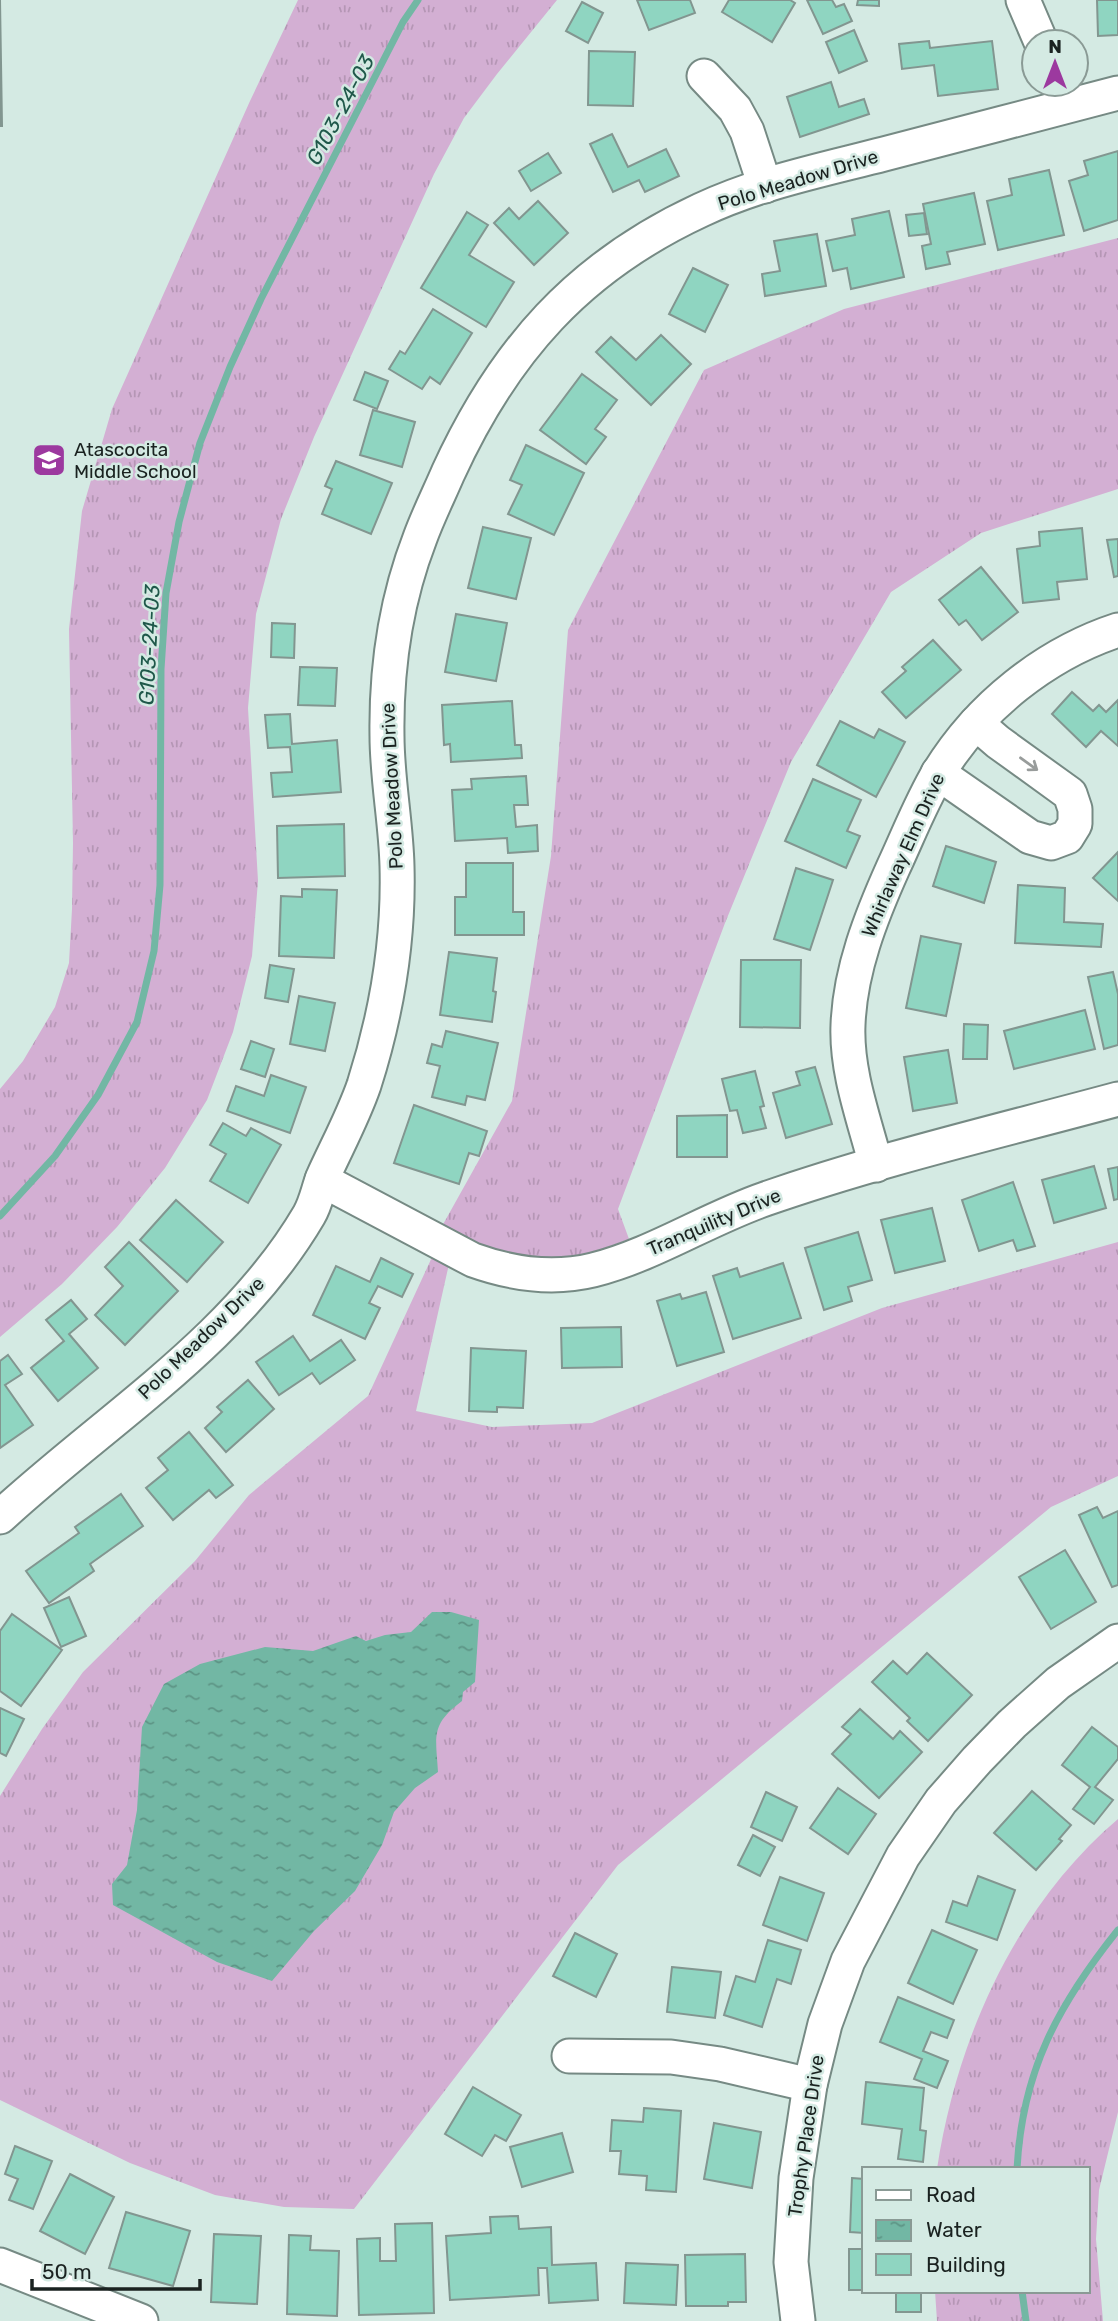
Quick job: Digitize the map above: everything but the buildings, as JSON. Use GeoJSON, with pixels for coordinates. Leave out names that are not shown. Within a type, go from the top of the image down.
{"type":"FeatureCollection","features":[{"type":"Feature","properties":{"kind":"street"},"geometry":{"type":"LineString","coordinates":[[1023,0],[1035,28]]}},
{"type":"Feature","properties":{"kind":"street"},"geometry":{"type":"LineString","coordinates":[[704,76],[735,109],[747,131],[765,186]]}},
{"type":"Feature","properties":{"kind":"street","name":"Polo Meadow Drive"},"geometry":{"type":"LineString","coordinates":[[1090,94],[1118,93]]}},
{"type":"Feature","properties":{"kind":"street","name":"Polo Meadow Drive"},"geometry":{"type":"LineString","coordinates":[[0,1517],[37,1483],[170,1374],[269,1272],[312,1211],[322,1180],[345,1133],[364,1083],[385,998],[396,914],[397,867],[387,740],[387,688],[393,639],[403,593],[420,538],[470,429],[493,389],[531,337],[574,291],[598,271],[651,236],[703,209],[765,186],[1051,98]]}},
{"type":"Feature","properties":{"kind":"street","name":"Whirlaway Elm Drive"},"geometry":{"type":"LineString","coordinates":[[876,1164],[857,1094],[849,1052],[848,1025],[850,996],[864,940],[881,895],[938,774],[976,723],[1029,676],[1060,656],[1118,631]]}},
{"type":"Feature","properties":{"kind":"street"},"geometry":{"type":"LineString","coordinates":[[938,774],[1030,838],[1051,843],[1067,837],[1075,824],[1075,809],[1070,794],[976,723]]}},
{"type":"Feature","properties":{"kind":"street","name":"Tranquility Drive"},"geometry":{"type":"LineString","coordinates":[[322,1180],[473,1260],[498,1269],[528,1275],[560,1275],[593,1270],[624,1260],[751,1204],[815,1182],[1118,1099]]}},
{"type":"Feature","properties":{"kind":"street","name":"Trophy Place Drive"},"geometry":{"type":"LineString","coordinates":[[798,2321],[791,2262],[796,2178],[810,2085],[825,2024],[848,1961],[873,1910],[911,1845],[942,1801],[1012,1724],[1058,1683],[1118,1641]]}},
{"type":"Feature","properties":{"kind":"street"},"geometry":{"type":"LineString","coordinates":[[569,2056],[671,2057],[720,2064],[810,2085]]}},
{"type":"Feature","properties":{"kind":"street"},"geometry":{"type":"LineString","coordinates":[[0,2265],[141,2321]]}},
{"type":"Feature","properties":{"kind":"green space"},"geometry":{"type":"Polygon","coordinates":[[[298,0],[557,0],[464,118],[434,174],[314,437],[281,519],[256,614],[248,708],[258,881],[252,956],[233,1032],[207,1100],[165,1168],[117,1227],[62,1284],[0,1337],[0,1089],[23,1061],[55,1007],[69,963],[73,843],[69,629],[82,511],[112,409],[298,0]]]}},
{"type":"Feature","properties":{"kind":"green space"},"geometry":{"type":"Polygon","coordinates":[[[1118,238],[1118,489],[981,533],[891,592],[791,762],[725,923],[618,1209],[629,1239],[596,1251],[548,1260],[515,1257],[490,1250],[441,1228],[512,1101],[551,856],[568,630],[704,370],[844,309],[1118,238]]]}},
{"type":"Feature","properties":{"kind":"green space"},"geometry":{"type":"Polygon","coordinates":[[[1118,1242],[1118,1476],[1051,1507],[618,1865],[354,2209],[284,2207],[215,2195],[130,2163],[0,2100],[0,1796],[42,1729],[83,1672],[195,1561],[249,1495],[368,1396],[433,1255],[449,1264],[416,1411],[492,1427],[592,1423],[882,1308],[1118,1242]]]}},
{"type":"Feature","properties":{"kind":"green space"},"geometry":{"type":"Polygon","coordinates":[[[1118,1819],[1118,2112],[1099,2190],[1096,2239],[1103,2321],[937,2321],[935,2293],[1090,2293],[1090,2167],[937,2167],[959,2071],[976,2023],[997,1977],[1021,1933],[1050,1892],[1082,1854],[1118,1819]]]}},
{"type":"Feature","properties":{"kind":"water"},"geometry":{"type":"Polygon","coordinates":[[[432,1612],[451,1612],[479,1620],[475,1682],[463,1692],[462,1701],[444,1717],[437,1732],[438,1772],[415,1788],[394,1812],[382,1845],[355,1891],[314,1931],[272,1981],[217,1962],[113,1905],[112,1884],[127,1865],[137,1810],[142,1727],[164,1684],[200,1664],[265,1647],[313,1651],[356,1636],[366,1641],[385,1635],[411,1632],[432,1612]]]}},
{"type":"Feature","properties":{"kind":"waterway","name":"G103-24-03"},"geometry":{"type":"LineString","coordinates":[[0,1216],[55,1156],[98,1095],[137,1022],[154,951],[160,885],[161,669],[166,593],[179,522],[200,443],[261,299],[403,22],[418,0]]}},
{"type":"Feature","properties":{"kind":"waterway"},"geometry":{"type":"LineString","coordinates":[[1017,2167],[1026,2101],[1047,2041],[1078,1985],[1118,1930]]}},
{"type":"Feature","properties":{"kind":"waterway"},"geometry":{"type":"LineString","coordinates":[[1022,2293],[1026,2321]]}},
{"type":"Feature","properties":{"kind":"place","name":"Atascocita Middle School"},"geometry":{"type":"Point","coordinates":[49,460]}}]}
